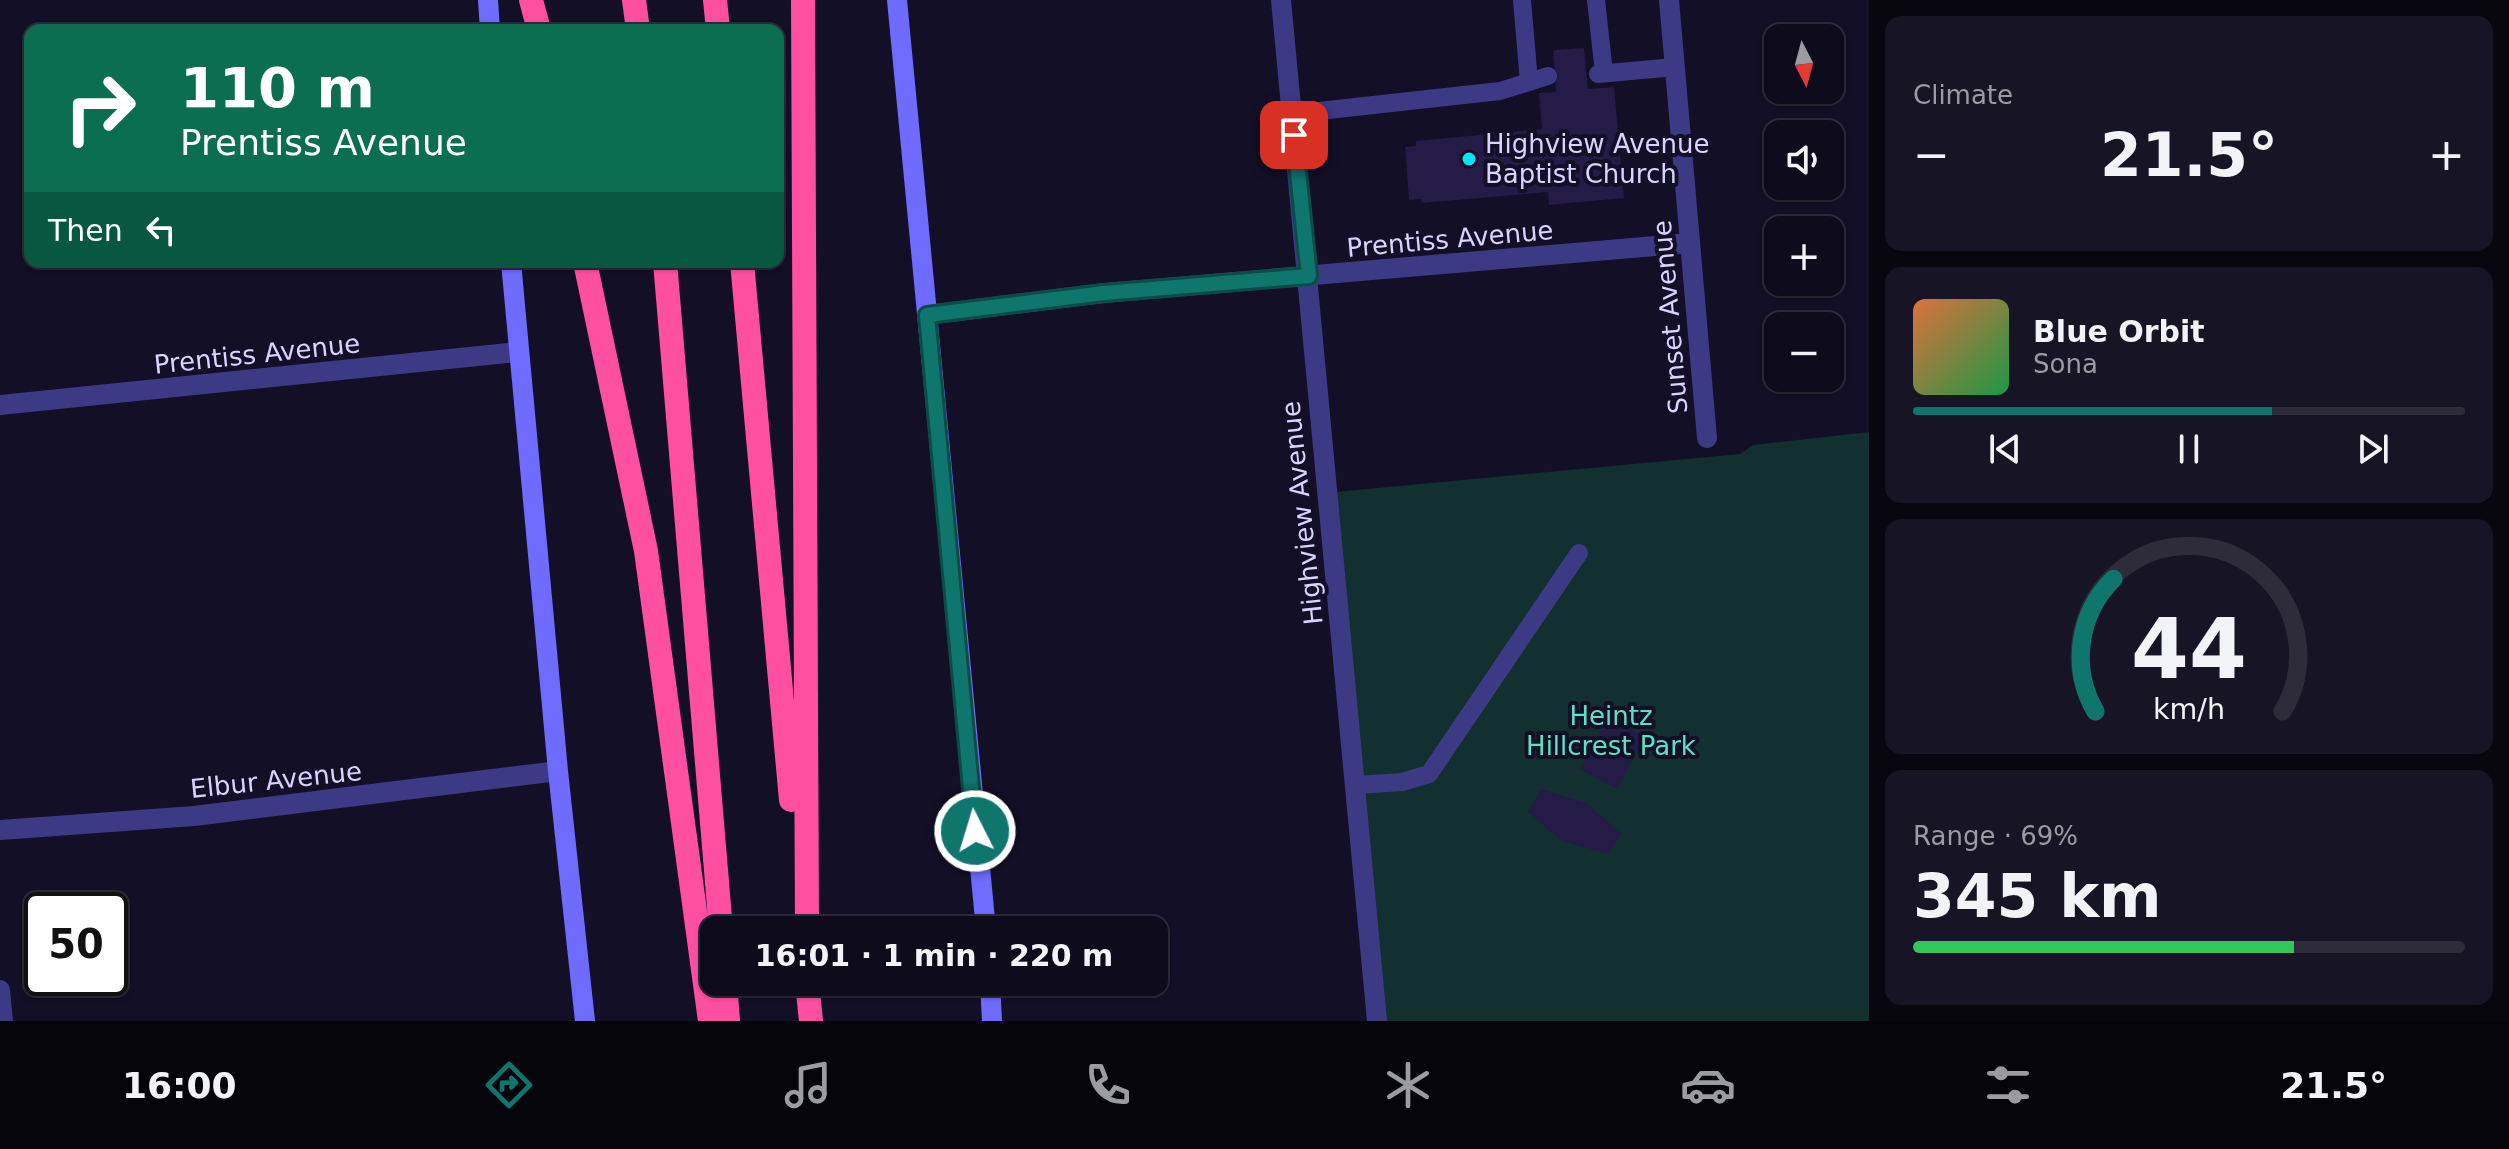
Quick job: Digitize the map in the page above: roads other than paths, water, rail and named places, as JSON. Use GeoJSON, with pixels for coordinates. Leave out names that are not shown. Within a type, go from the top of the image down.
{"type":"FeatureCollection","features":[{"type":"Feature","properties":{"kind":"highway"},"geometry":{"type":"LineString","coordinates":[[531,0],[537,24]]}},
{"type":"Feature","properties":{"kind":"highway"},"geometry":{"type":"LineString","coordinates":[[634,0],[637,24]]}},
{"type":"Feature","properties":{"kind":"highway"},"geometry":{"type":"LineString","coordinates":[[715,0],[717,24]]}},
{"type":"Feature","properties":{"kind":"highway"},"geometry":{"type":"LineString","coordinates":[[803,0],[805,916]]}},
{"type":"Feature","properties":{"kind":"highway"},"geometry":{"type":"LineString","coordinates":[[586,268],[646,551],[710,1021]]}},
{"type":"Feature","properties":{"kind":"highway"},"geometry":{"type":"LineString","coordinates":[[666,268],[720,916]]}},
{"type":"Feature","properties":{"kind":"highway"},"geometry":{"type":"LineString","coordinates":[[743,268],[804,916]]}},
{"type":"Feature","properties":{"kind":"highway"},"geometry":{"type":"LineString","coordinates":[[726,996],[728,1021]]}},
{"type":"Feature","properties":{"kind":"highway"},"geometry":{"type":"LineString","coordinates":[[808,996],[811,1021]]}},
{"type":"Feature","properties":{"kind":"main road"},"geometry":{"type":"LineString","coordinates":[[488,0],[490,24]]}},
{"type":"Feature","properties":{"kind":"main road"},"geometry":{"type":"LineString","coordinates":[[897,0],[985,916]]}},
{"type":"Feature","properties":{"kind":"main road"},"geometry":{"type":"LineString","coordinates":[[511,268],[558,771],[585,1021]]}},
{"type":"Feature","properties":{"kind":"main road"},"geometry":{"type":"LineString","coordinates":[[991,996],[992,1021]]}},
{"type":"Feature","properties":{"kind":"street","name":"Highview Avenue"},"geometry":{"type":"LineString","coordinates":[[1281,0],[1377,1021]]}},
{"type":"Feature","properties":{"kind":"street","name":"Sunset Avenue"},"geometry":{"type":"LineString","coordinates":[[1669,0],[1707,438]]}},
{"type":"Feature","properties":{"kind":"street","name":"Prentiss Avenue"},"geometry":{"type":"LineString","coordinates":[[927,315],[1104,293],[1690,243]]}},
{"type":"Feature","properties":{"kind":"street","name":"Prentiss Avenue"},"geometry":{"type":"LineString","coordinates":[[0,405],[518,352]]}},
{"type":"Feature","properties":{"kind":"street","name":"Elbur Avenue"},"geometry":{"type":"LineString","coordinates":[[0,830],[194,816],[558,771]]}},
{"type":"Feature","properties":{"kind":"street"},"geometry":{"type":"LineString","coordinates":[[0,990],[3,1021]]}},
{"type":"Feature","properties":{"kind":"lane"},"geometry":{"type":"LineString","coordinates":[[1522,0],[1529,82]]}},
{"type":"Feature","properties":{"kind":"lane"},"geometry":{"type":"LineString","coordinates":[[1596,0],[1601,73],[1675,67]]}},
{"type":"Feature","properties":{"kind":"lane"},"geometry":{"type":"LineString","coordinates":[[1292,114],[1500,91],[1548,76]]}},
{"type":"Feature","properties":{"kind":"lane"},"geometry":{"type":"LineString","coordinates":[[1357,785],[1402,782],[1429,774],[1579,553]]}},
{"type":"Feature","properties":{"kind":"place","name":"Highview Avenue Baptist Church"},"geometry":{"type":"Point","coordinates":[1469,159]}},
{"type":"Feature","properties":{"kind":"park label","name":"Heintz Hillcrest Park"},"geometry":{"type":"Point","coordinates":[1611,731]}}]}
